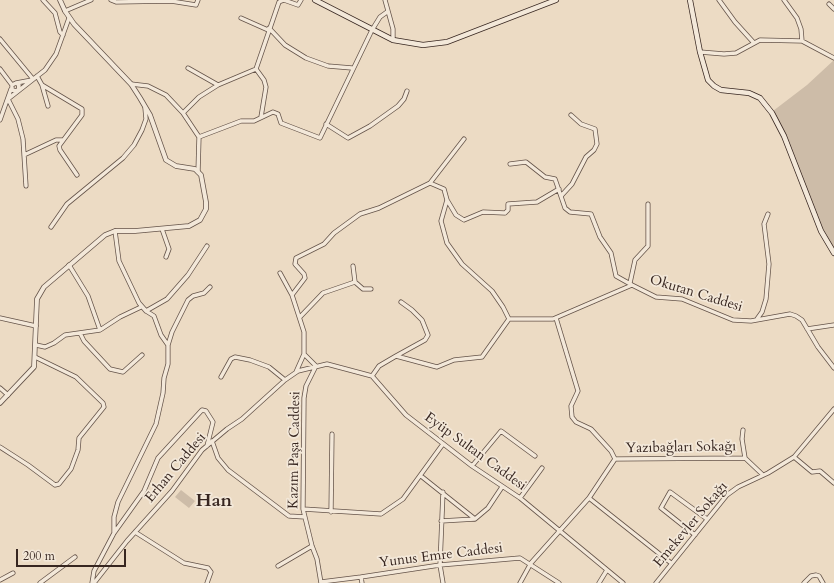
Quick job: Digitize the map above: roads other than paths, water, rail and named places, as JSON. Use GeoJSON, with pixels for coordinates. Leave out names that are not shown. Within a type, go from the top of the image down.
{"type":"FeatureCollection","features":[{"type":"Feature","properties":{"kind":"main road"},"geometry":{"type":"LineString","coordinates":[[314,0],[393,40],[423,45],[447,42],[556,0]]}},
{"type":"Feature","properties":{"kind":"main road"},"geometry":{"type":"LineString","coordinates":[[690,0],[700,52],[708,80],[721,90],[750,93],[760,98],[772,113],[784,136],[821,231],[834,253]]}},
{"type":"Feature","properties":{"kind":"street"},"geometry":{"type":"LineString","coordinates":[[43,0],[55,13],[60,32],[63,35]]}},
{"type":"Feature","properties":{"kind":"street"},"geometry":{"type":"LineString","coordinates":[[0,403],[32,370],[35,363],[37,299],[39,292],[55,276],[105,235],[115,231],[189,226],[200,220],[206,209],[202,178],[198,172],[191,168],[176,166],[166,160],[150,115],[131,84],[69,18],[60,0]]}},
{"type":"Feature","properties":{"kind":"street"},"geometry":{"type":"LineString","coordinates":[[65,11],[91,0]]}},
{"type":"Feature","properties":{"kind":"street"},"geometry":{"type":"LineString","coordinates":[[111,0],[116,2],[172,1],[196,5],[198,0]]}},
{"type":"Feature","properties":{"kind":"street"},"geometry":{"type":"LineString","coordinates":[[183,113],[199,98],[218,85],[256,69],[280,1],[284,0],[298,5],[301,0]]}},
{"type":"Feature","properties":{"kind":"street"},"geometry":{"type":"LineString","coordinates":[[385,0],[387,12],[393,29],[393,40]]}},
{"type":"Feature","properties":{"kind":"street"},"geometry":{"type":"LineString","coordinates":[[718,0],[754,43]]}},
{"type":"Feature","properties":{"kind":"street"},"geometry":{"type":"LineString","coordinates":[[784,0],[797,18],[802,29],[802,41]]}},
{"type":"Feature","properties":{"kind":"street"},"geometry":{"type":"LineString","coordinates":[[829,4],[834,9]]}},
{"type":"Feature","properties":{"kind":"street"},"geometry":{"type":"LineString","coordinates":[[199,136],[241,121],[254,121],[275,112],[278,114],[282,123],[320,138],[352,68],[372,30],[380,17],[387,12]]}},
{"type":"Feature","properties":{"kind":"street"},"geometry":{"type":"LineString","coordinates":[[8,99],[45,70],[56,54],[69,18]]}},
{"type":"Feature","properties":{"kind":"street"},"geometry":{"type":"LineString","coordinates":[[241,18],[269,29],[286,45],[306,58],[328,66],[352,68]]}},
{"type":"Feature","properties":{"kind":"street"},"geometry":{"type":"LineString","coordinates":[[0,39],[33,79]]}},
{"type":"Feature","properties":{"kind":"street"},"geometry":{"type":"LineString","coordinates":[[700,52],[724,54],[736,53],[760,40],[802,41],[834,58]]}},
{"type":"Feature","properties":{"kind":"street"},"geometry":{"type":"LineString","coordinates":[[188,68],[218,85]]}},
{"type":"Feature","properties":{"kind":"street"},"geometry":{"type":"LineString","coordinates":[[0,69],[12,85],[13,91],[18,91]]}},
{"type":"Feature","properties":{"kind":"street"},"geometry":{"type":"LineString","coordinates":[[256,69],[264,80],[266,87],[261,117]]}},
{"type":"Feature","properties":{"kind":"street"},"geometry":{"type":"LineString","coordinates":[[37,76],[42,85],[48,106]]}},
{"type":"Feature","properties":{"kind":"street"},"geometry":{"type":"LineString","coordinates":[[12,85],[33,79]]}},
{"type":"Feature","properties":{"kind":"street"},"geometry":{"type":"LineString","coordinates":[[131,84],[148,86],[166,95],[183,113],[199,136],[198,172]]}},
{"type":"Feature","properties":{"kind":"street"},"geometry":{"type":"LineString","coordinates":[[12,85],[19,85],[18,91]]}},
{"type":"Feature","properties":{"kind":"street"},"geometry":{"type":"LineString","coordinates":[[0,120],[2,109],[8,99],[12,85]]}},
{"type":"Feature","properties":{"kind":"street"},"geometry":{"type":"LineString","coordinates":[[42,85],[82,109],[82,115],[59,146],[60,150],[77,175]]}},
{"type":"Feature","properties":{"kind":"street"},"geometry":{"type":"LineString","coordinates":[[326,124],[348,138],[370,126],[398,106],[404,99],[407,91]]}},
{"type":"Feature","properties":{"kind":"street"},"geometry":{"type":"LineString","coordinates":[[8,99],[18,119],[24,155],[26,186]]}},
{"type":"Feature","properties":{"kind":"street"},"geometry":{"type":"LineString","coordinates":[[51,226],[67,204],[123,158],[134,145],[146,119],[145,106]]}},
{"type":"Feature","properties":{"kind":"street"},"geometry":{"type":"LineString","coordinates":[[561,196],[572,184],[586,157],[594,150],[597,144],[596,129],[581,124],[571,115]]}},
{"type":"Feature","properties":{"kind":"street"},"geometry":{"type":"LineString","coordinates":[[292,295],[305,278],[304,274],[294,264],[296,258],[324,244],[334,233],[360,214],[379,208],[430,183],[464,139]]}},
{"type":"Feature","properties":{"kind":"street"},"geometry":{"type":"LineString","coordinates":[[24,155],[56,140],[63,140]]}},
{"type":"Feature","properties":{"kind":"street"},"geometry":{"type":"LineString","coordinates":[[510,164],[526,162],[545,177],[555,179],[563,206],[567,211],[588,212],[592,215],[600,237],[611,253],[616,276],[631,284],[635,260],[648,246],[648,204]]}},
{"type":"Feature","properties":{"kind":"street"},"geometry":{"type":"LineString","coordinates":[[430,183],[444,188],[447,200],[458,217],[466,220],[483,212],[505,213],[508,210],[508,204],[537,202],[559,189]]}},
{"type":"Feature","properties":{"kind":"street"},"geometry":{"type":"LineString","coordinates":[[396,356],[437,367],[456,359],[482,357],[509,319],[492,291],[462,264],[447,243],[441,221],[447,200]]}},
{"type":"Feature","properties":{"kind":"street"},"geometry":{"type":"LineString","coordinates":[[757,319],[762,312],[766,299],[769,264],[764,224],[768,214]]}},
{"type":"Feature","properties":{"kind":"street"},"geometry":{"type":"LineString","coordinates":[[162,228],[169,249],[166,257]]}},
{"type":"Feature","properties":{"kind":"street"},"geometry":{"type":"LineString","coordinates":[[115,231],[119,261],[142,307],[154,316],[161,335],[168,345]]}},
{"type":"Feature","properties":{"kind":"street"},"geometry":{"type":"LineString","coordinates":[[146,311],[167,299],[188,275],[207,246]]}},
{"type":"Feature","properties":{"kind":"street"},"geometry":{"type":"LineString","coordinates":[[69,265],[88,296],[100,330]]}},
{"type":"Feature","properties":{"kind":"street"},"geometry":{"type":"LineString","coordinates":[[353,266],[355,282],[363,289],[371,289]]}},
{"type":"Feature","properties":{"kind":"street"},"geometry":{"type":"LineString","coordinates":[[280,273],[292,295],[304,332],[304,354],[296,372]]}},
{"type":"Feature","properties":{"kind":"street"},"geometry":{"type":"LineString","coordinates":[[300,317],[323,293],[355,282]]}},
{"type":"Feature","properties":{"kind":"street","name":"Okutan Caddesi"},"geometry":{"type":"LineString","coordinates":[[509,319],[545,321],[556,318],[631,284],[656,297],[682,299],[733,320],[752,320],[794,315],[802,320],[834,368]]}},
{"type":"Feature","properties":{"kind":"street"},"geometry":{"type":"LineString","coordinates":[[114,533],[114,517],[118,502],[156,424],[168,364],[168,345],[172,332],[188,300],[193,296],[204,293],[210,287]]}},
{"type":"Feature","properties":{"kind":"street"},"geometry":{"type":"LineString","coordinates":[[304,354],[316,366],[327,364],[372,376],[379,366],[425,340],[428,335],[422,320],[401,302]]}},
{"type":"Feature","properties":{"kind":"street"},"geometry":{"type":"LineString","coordinates":[[36,345],[50,345],[65,334],[100,330],[120,317],[142,307]]}},
{"type":"Feature","properties":{"kind":"street"},"geometry":{"type":"LineString","coordinates":[[0,318],[36,326]]}},
{"type":"Feature","properties":{"kind":"street"},"geometry":{"type":"LineString","coordinates":[[520,583],[530,563],[588,498],[615,460],[611,451],[591,429],[576,422],[572,417],[571,406],[578,390],[556,318]]}},
{"type":"Feature","properties":{"kind":"street"},"geometry":{"type":"LineString","coordinates":[[807,329],[834,325]]}},
{"type":"Feature","properties":{"kind":"street"},"geometry":{"type":"LineString","coordinates":[[80,333],[84,341],[110,369],[123,372],[142,355]]}},
{"type":"Feature","properties":{"kind":"street"},"geometry":{"type":"LineString","coordinates":[[0,447],[28,464],[55,485],[59,484],[71,469],[78,450],[79,438],[104,407],[103,403],[76,377],[35,357]]}},
{"type":"Feature","properties":{"kind":"street"},"geometry":{"type":"LineString","coordinates":[[221,377],[231,359],[235,357],[250,360],[269,367],[285,380]]}},
{"type":"Feature","properties":{"kind":"street","name":"Erhan Caddesi"},"geometry":{"type":"LineString","coordinates":[[93,583],[135,532],[172,491],[212,441],[242,419],[296,372],[316,366]]}},
{"type":"Feature","properties":{"kind":"street","name":"Kazım Paşa Caddesi"},"geometry":{"type":"LineString","coordinates":[[316,366],[306,386],[304,398],[303,509],[312,546],[317,559],[321,582]]}},
{"type":"Feature","properties":{"kind":"street","name":"Eyüp Sultan Caddesi"},"geometry":{"type":"LineString","coordinates":[[372,376],[406,415],[472,466],[520,498],[560,529],[623,583]]}},
{"type":"Feature","properties":{"kind":"street"},"geometry":{"type":"LineString","coordinates":[[0,388],[8,395]]}},
{"type":"Feature","properties":{"kind":"street","name":"Emekevler Sokağı"},"geometry":{"type":"LineString","coordinates":[[656,583],[732,490],[763,475],[794,457],[834,409]]}},
{"type":"Feature","properties":{"kind":"street"},"geometry":{"type":"LineString","coordinates":[[93,583],[94,571],[114,533],[144,491],[158,458],[202,410],[206,411],[213,422],[207,446]]}},
{"type":"Feature","properties":{"kind":"street"},"geometry":{"type":"LineString","coordinates":[[743,430],[742,439],[745,458]]}},
{"type":"Feature","properties":{"kind":"street"},"geometry":{"type":"LineString","coordinates":[[472,466],[501,431],[535,456]]}},
{"type":"Feature","properties":{"kind":"street"},"geometry":{"type":"LineString","coordinates":[[331,512],[332,434]]}},
{"type":"Feature","properties":{"kind":"street"},"geometry":{"type":"LineString","coordinates":[[212,441],[218,458],[228,470],[289,516],[305,517]]}},
{"type":"Feature","properties":{"kind":"street"},"geometry":{"type":"LineString","coordinates":[[303,509],[380,514],[403,499],[443,444]]}},
{"type":"Feature","properties":{"kind":"street"},"geometry":{"type":"LineString","coordinates":[[794,457],[812,472],[820,471],[834,483]]}},
{"type":"Feature","properties":{"kind":"street","name":"Yazıbağları Sokağı"},"geometry":{"type":"LineString","coordinates":[[615,460],[745,458],[763,475]]}},
{"type":"Feature","properties":{"kind":"street"},"geometry":{"type":"LineString","coordinates":[[520,498],[542,468]]}},
{"type":"Feature","properties":{"kind":"street"},"geometry":{"type":"LineString","coordinates":[[421,476],[475,519]]}},
{"type":"Feature","properties":{"kind":"street"},"geometry":{"type":"LineString","coordinates":[[441,521],[475,519],[488,508],[502,487]]}},
{"type":"Feature","properties":{"kind":"street"},"geometry":{"type":"LineString","coordinates":[[442,583],[440,564],[443,492]]}},
{"type":"Feature","properties":{"kind":"street"},"geometry":{"type":"LineString","coordinates":[[696,534],[661,508],[670,492],[707,519]]}},
{"type":"Feature","properties":{"kind":"street"},"geometry":{"type":"LineString","coordinates":[[588,498],[671,564]]}},
{"type":"Feature","properties":{"kind":"street"},"geometry":{"type":"LineString","coordinates":[[135,532],[180,561],[192,566],[208,568],[211,572],[207,583]]}},
{"type":"Feature","properties":{"kind":"street"},"geometry":{"type":"LineString","coordinates":[[278,566],[312,546]]}},
{"type":"Feature","properties":{"kind":"street"},"geometry":{"type":"LineString","coordinates":[[40,583],[75,557]]}},
{"type":"Feature","properties":{"kind":"street","name":"Yunus Emre Caddesi"},"geometry":{"type":"LineString","coordinates":[[362,583],[361,577],[440,564],[520,558],[530,563]]}},
{"type":"Feature","properties":{"kind":"street"},"geometry":{"type":"LineString","coordinates":[[530,563],[559,583]]}},
{"type":"Feature","properties":{"kind":"street"},"geometry":{"type":"LineString","coordinates":[[599,583],[607,570]]}},
{"type":"Feature","properties":{"kind":"street"},"geometry":{"type":"LineString","coordinates":[[0,580],[14,572]]}},
{"type":"Feature","properties":{"kind":"street"},"geometry":{"type":"LineString","coordinates":[[804,583],[811,576],[816,575],[819,576],[822,583]]}},
{"type":"Feature","properties":{"kind":"street"},"geometry":{"type":"LineString","coordinates":[[321,582],[361,577]]}},
{"type":"Feature","properties":{"kind":"district","name":"Han"},"geometry":{"type":"Point","coordinates":[214,502]}}]}
